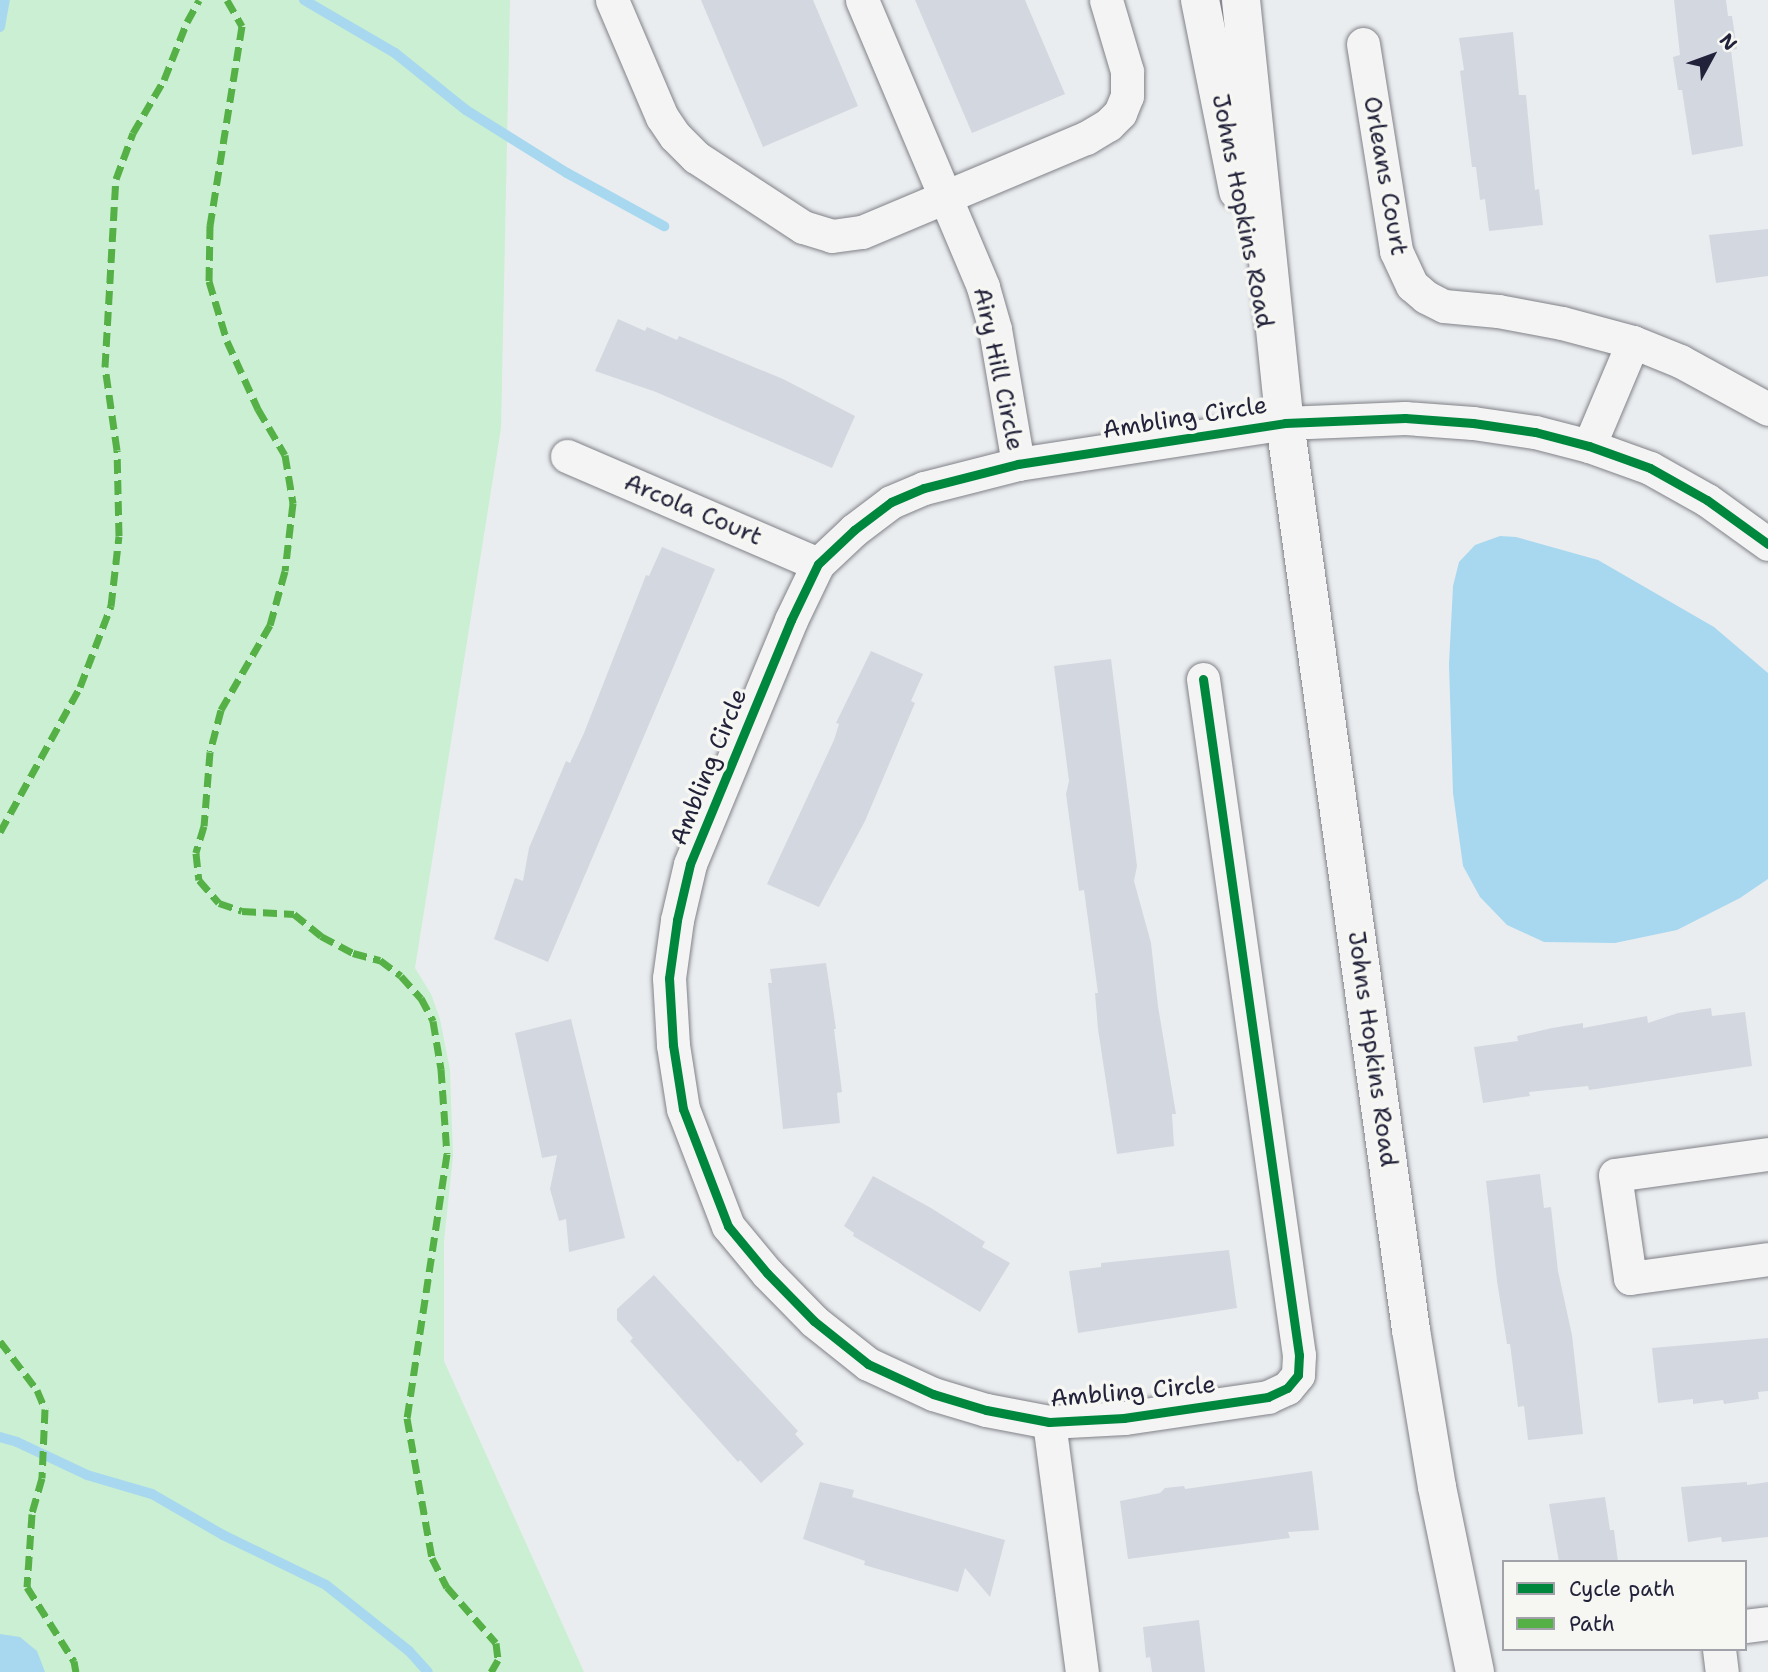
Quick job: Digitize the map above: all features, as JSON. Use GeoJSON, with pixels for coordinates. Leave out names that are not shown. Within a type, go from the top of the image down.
{"type":"FeatureCollection","features":[{"type":"Feature","properties":{"kind":"street"},"geometry":{"type":"LineString","coordinates":[[612,0],[662,117],[675,136],[696,157],[803,227],[832,236],[862,232],[1086,138],[1121,113],[1127,96],[1127,71],[1106,0]]}},
{"type":"Feature","properties":{"kind":"street","name":"Airy Hill Circle"},"geometry":{"type":"LineString","coordinates":[[862,0],[983,287],[1018,464]]}},
{"type":"Feature","properties":{"kind":"street","name":"Johns Hopkins Road"},"geometry":{"type":"LineString","coordinates":[[1200,0],[1285,422]]}},
{"type":"Feature","properties":{"kind":"street","name":"Johns Hopkins Road"},"geometry":{"type":"LineString","coordinates":[[1241,0],[1285,422],[1411,1330],[1437,1487],[1475,1672]]}},
{"type":"Feature","properties":{"kind":"street","name":"Orleans Court"},"geometry":{"type":"LineString","coordinates":[[1363,44],[1396,251],[1412,285],[1426,297],[1444,306],[1549,320],[1633,342],[1680,361],[1768,409]]}},
{"type":"Feature","properties":{"kind":"street"},"geometry":{"type":"LineString","coordinates":[[1589,446],[1633,342]]}},
{"type":"Feature","properties":{"kind":"street","name":"Ambling Circle"},"geometry":{"type":"LineString","coordinates":[[1203,679],[1299,1355],[1298,1375],[1287,1388],[1268,1397],[1124,1418],[1049,1422],[986,1410],[933,1394],[868,1363],[814,1321],[767,1273],[728,1226],[683,1109],[673,1045],[669,978],[677,920],[690,864],[790,620],[818,564],[854,530],[891,502],[924,488],[1018,464],[1285,422],[1405,418],[1473,423],[1535,432],[1589,446],[1650,468],[1707,500],[1767,540]]}},
{"type":"Feature","properties":{"kind":"street","name":"Arcola Court"},"geometry":{"type":"LineString","coordinates":[[567,456],[818,564]]}},
{"type":"Feature","properties":{"kind":"street"},"geometry":{"type":"LineString","coordinates":[[1768,1154],[1615,1175],[1630,1278],[1768,1259]]}},
{"type":"Feature","properties":{"kind":"street"},"geometry":{"type":"LineString","coordinates":[[1049,1422],[1082,1672]]}},
{"type":"Feature","properties":{"kind":"street"},"geometry":{"type":"LineString","coordinates":[[1747,1626],[1768,1623]]}},
{"type":"Feature","properties":{"kind":"street"},"geometry":{"type":"LineString","coordinates":[[1719,1651],[1722,1672]]}},
{"type":"Feature","properties":{"kind":"green space"},"geometry":{"type":"Polygon","coordinates":[[[0,0],[510,0],[501,428],[415,968],[431,994],[440,1019],[450,1070],[453,1156],[444,1241],[444,1361],[584,1672],[0,1672],[0,0]]]}},
{"type":"Feature","properties":{"kind":"water"},"geometry":{"type":"Polygon","coordinates":[[[1500,536],[1516,537],[1598,560],[1714,627],[1768,673],[1768,879],[1740,898],[1677,930],[1615,943],[1544,942],[1507,925],[1480,897],[1463,866],[1453,793],[1449,664],[1453,586],[1459,562],[1475,545],[1500,536]]]}},
{"type":"Feature","properties":{"kind":"water"},"geometry":{"type":"Polygon","coordinates":[[[0,1634],[20,1637],[37,1651],[45,1672],[0,1672],[0,1634]]]}},
{"type":"Feature","properties":{"kind":"building"},"geometry":{"type":"Polygon","coordinates":[[[701,0],[813,0],[858,106],[763,147],[701,0]]]}},
{"type":"Feature","properties":{"kind":"building"},"geometry":{"type":"Polygon","coordinates":[[[915,0],[1025,0],[1065,94],[972,133],[915,0]]]}},
{"type":"Feature","properties":{"kind":"building"},"geometry":{"type":"Polygon","coordinates":[[[1674,0],[1726,0],[1728,16],[1732,16],[1737,49],[1731,50],[1743,146],[1692,155],[1682,90],[1678,90],[1673,57],[1680,55],[1674,0]]]}},
{"type":"Feature","properties":{"kind":"building"},"geometry":{"type":"Polygon","coordinates":[[[1513,32],[1519,95],[1526,95],[1535,190],[1539,189],[1543,225],[1489,231],[1485,199],[1480,200],[1476,167],[1472,167],[1460,71],[1464,70],[1459,38],[1513,32]]]}},
{"type":"Feature","properties":{"kind":"building"},"geometry":{"type":"Polygon","coordinates":[[[1768,229],[1768,276],[1716,283],[1709,235],[1768,229]]]}},
{"type":"Feature","properties":{"kind":"building"},"geometry":{"type":"Polygon","coordinates":[[[618,319],[645,331],[647,327],[677,340],[679,336],[783,379],[855,416],[832,468],[656,392],[595,371],[618,319]]]}},
{"type":"Feature","properties":{"kind":"building"},"geometry":{"type":"Polygon","coordinates":[[[662,547],[715,569],[548,962],[494,939],[515,878],[523,881],[529,848],[566,761],[570,763],[584,733],[646,575],[649,576],[662,547]]]}},
{"type":"Feature","properties":{"kind":"building"},"geometry":{"type":"Polygon","coordinates":[[[871,651],[923,674],[911,701],[915,703],[865,821],[819,907],[767,884],[834,740],[839,724],[836,723],[871,651]]]}},
{"type":"Feature","properties":{"kind":"building"},"geometry":{"type":"Polygon","coordinates":[[[1111,659],[1137,866],[1134,881],[1151,943],[1158,1006],[1176,1114],[1172,1114],[1174,1146],[1117,1154],[1098,1029],[1095,993],[1098,993],[1084,890],[1079,891],[1066,794],[1069,781],[1054,666],[1111,659]]]}},
{"type":"Feature","properties":{"kind":"building"},"geometry":{"type":"Polygon","coordinates":[[[826,963],[842,1092],[837,1093],[840,1123],[783,1129],[768,983],[772,983],[770,969],[826,963]]]}},
{"type":"Feature","properties":{"kind":"building"},"geometry":{"type":"Polygon","coordinates":[[[1711,1008],[1712,1016],[1745,1012],[1752,1066],[1589,1090],[1588,1086],[1529,1092],[1530,1096],[1483,1103],[1474,1047],[1518,1041],[1517,1036],[1552,1028],[1583,1023],[1583,1028],[1647,1016],[1648,1023],[1678,1013],[1711,1008]]]}},
{"type":"Feature","properties":{"kind":"building"},"geometry":{"type":"Polygon","coordinates":[[[571,1019],[625,1238],[569,1252],[566,1219],[559,1221],[550,1189],[557,1155],[542,1158],[515,1033],[571,1019]]]}},
{"type":"Feature","properties":{"kind":"building"},"geometry":{"type":"Polygon","coordinates":[[[1540,1174],[1544,1208],[1551,1207],[1558,1271],[1572,1335],[1583,1434],[1528,1440],[1524,1406],[1518,1407],[1510,1344],[1507,1344],[1486,1181],[1540,1174]]]}},
{"type":"Feature","properties":{"kind":"building"},"geometry":{"type":"Polygon","coordinates":[[[873,1176],[985,1242],[982,1247],[1010,1263],[980,1312],[853,1236],[854,1233],[844,1226],[873,1176]]]}},
{"type":"Feature","properties":{"kind":"building"},"geometry":{"type":"Polygon","coordinates":[[[1229,1250],[1237,1308],[1078,1333],[1069,1271],[1101,1267],[1101,1263],[1229,1250]]]}},
{"type":"Feature","properties":{"kind":"building"},"geometry":{"type":"Polygon","coordinates":[[[654,1275],[798,1431],[795,1434],[804,1444],[761,1483],[740,1460],[738,1462],[630,1341],[633,1338],[617,1320],[617,1309],[654,1275]]]}},
{"type":"Feature","properties":{"kind":"building"},"geometry":{"type":"Polygon","coordinates":[[[1768,1338],[1768,1391],[1758,1392],[1759,1399],[1724,1404],[1723,1400],[1693,1404],[1693,1399],[1658,1403],[1652,1348],[1768,1338]]]}},
{"type":"Feature","properties":{"kind":"building"},"geometry":{"type":"Polygon","coordinates":[[[1312,1471],[1319,1530],[1288,1532],[1290,1538],[1128,1559],[1120,1501],[1160,1493],[1165,1488],[1184,1486],[1185,1489],[1312,1471]]]}},
{"type":"Feature","properties":{"kind":"building"},"geometry":{"type":"Polygon","coordinates":[[[820,1482],[854,1490],[852,1497],[1005,1540],[990,1597],[965,1568],[958,1592],[864,1565],[865,1561],[803,1539],[820,1482]]]}},
{"type":"Feature","properties":{"kind":"building"},"geometry":{"type":"Polygon","coordinates":[[[1747,1482],[1747,1485],[1768,1482],[1768,1537],[1722,1542],[1721,1537],[1688,1542],[1681,1487],[1747,1482]]]}},
{"type":"Feature","properties":{"kind":"building"},"geometry":{"type":"Polygon","coordinates":[[[1605,1497],[1610,1530],[1614,1530],[1618,1560],[1559,1560],[1549,1504],[1605,1497]]]}},
{"type":"Feature","properties":{"kind":"building"},"geometry":{"type":"Polygon","coordinates":[[[1199,1620],[1205,1672],[1152,1672],[1150,1657],[1146,1658],[1143,1627],[1199,1620]]]}},
{"type":"Feature","properties":{"kind":"waterway"},"geometry":{"type":"LineString","coordinates":[[0,27],[5,0]]}},
{"type":"Feature","properties":{"kind":"waterway"},"geometry":{"type":"LineString","coordinates":[[304,0],[395,53],[466,110],[567,173],[664,226]]}},
{"type":"Feature","properties":{"kind":"waterway"},"geometry":{"type":"LineString","coordinates":[[0,1437],[17,1442],[87,1475],[152,1494],[223,1535],[326,1585],[409,1651],[428,1672]]}},
{"type":"Feature","properties":{"kind":"marked path"},"geometry":{"type":"LineString","coordinates":[[0,832],[80,687],[111,606],[119,536],[117,450],[105,367],[116,179],[133,133],[164,80],[187,22],[199,0]]}},
{"type":"Feature","properties":{"kind":"marked path"},"geometry":{"type":"LineString","coordinates":[[227,0],[242,26],[210,225],[209,281],[227,341],[258,409],[285,455],[293,503],[285,571],[270,625],[221,710],[210,752],[204,826],[196,853],[199,880],[219,903],[242,911],[294,914],[321,936],[353,953],[380,960],[401,976],[421,998],[433,1021],[441,1069],[447,1154],[407,1418],[432,1558],[447,1587],[496,1643],[498,1660],[491,1672]]}},
{"type":"Feature","properties":{"kind":"marked path"},"geometry":{"type":"LineString","coordinates":[[0,1341],[37,1390],[45,1409],[42,1478],[32,1514],[27,1587],[74,1661],[76,1672]]}},
{"type":"Feature","properties":{"kind":"cycle path"},"geometry":{"type":"LineString","coordinates":[[1203,679],[1299,1355],[1298,1375],[1287,1388],[1268,1397],[1124,1418],[1049,1422],[986,1410],[933,1394],[868,1364],[814,1321],[767,1273],[728,1226],[683,1109],[673,1045],[669,978],[677,920],[690,864],[791,620],[818,564],[854,530],[891,502],[924,488],[1018,464],[1285,423],[1405,418],[1473,423],[1535,432],[1589,446],[1650,468],[1707,500],[1768,544]]}}]}
